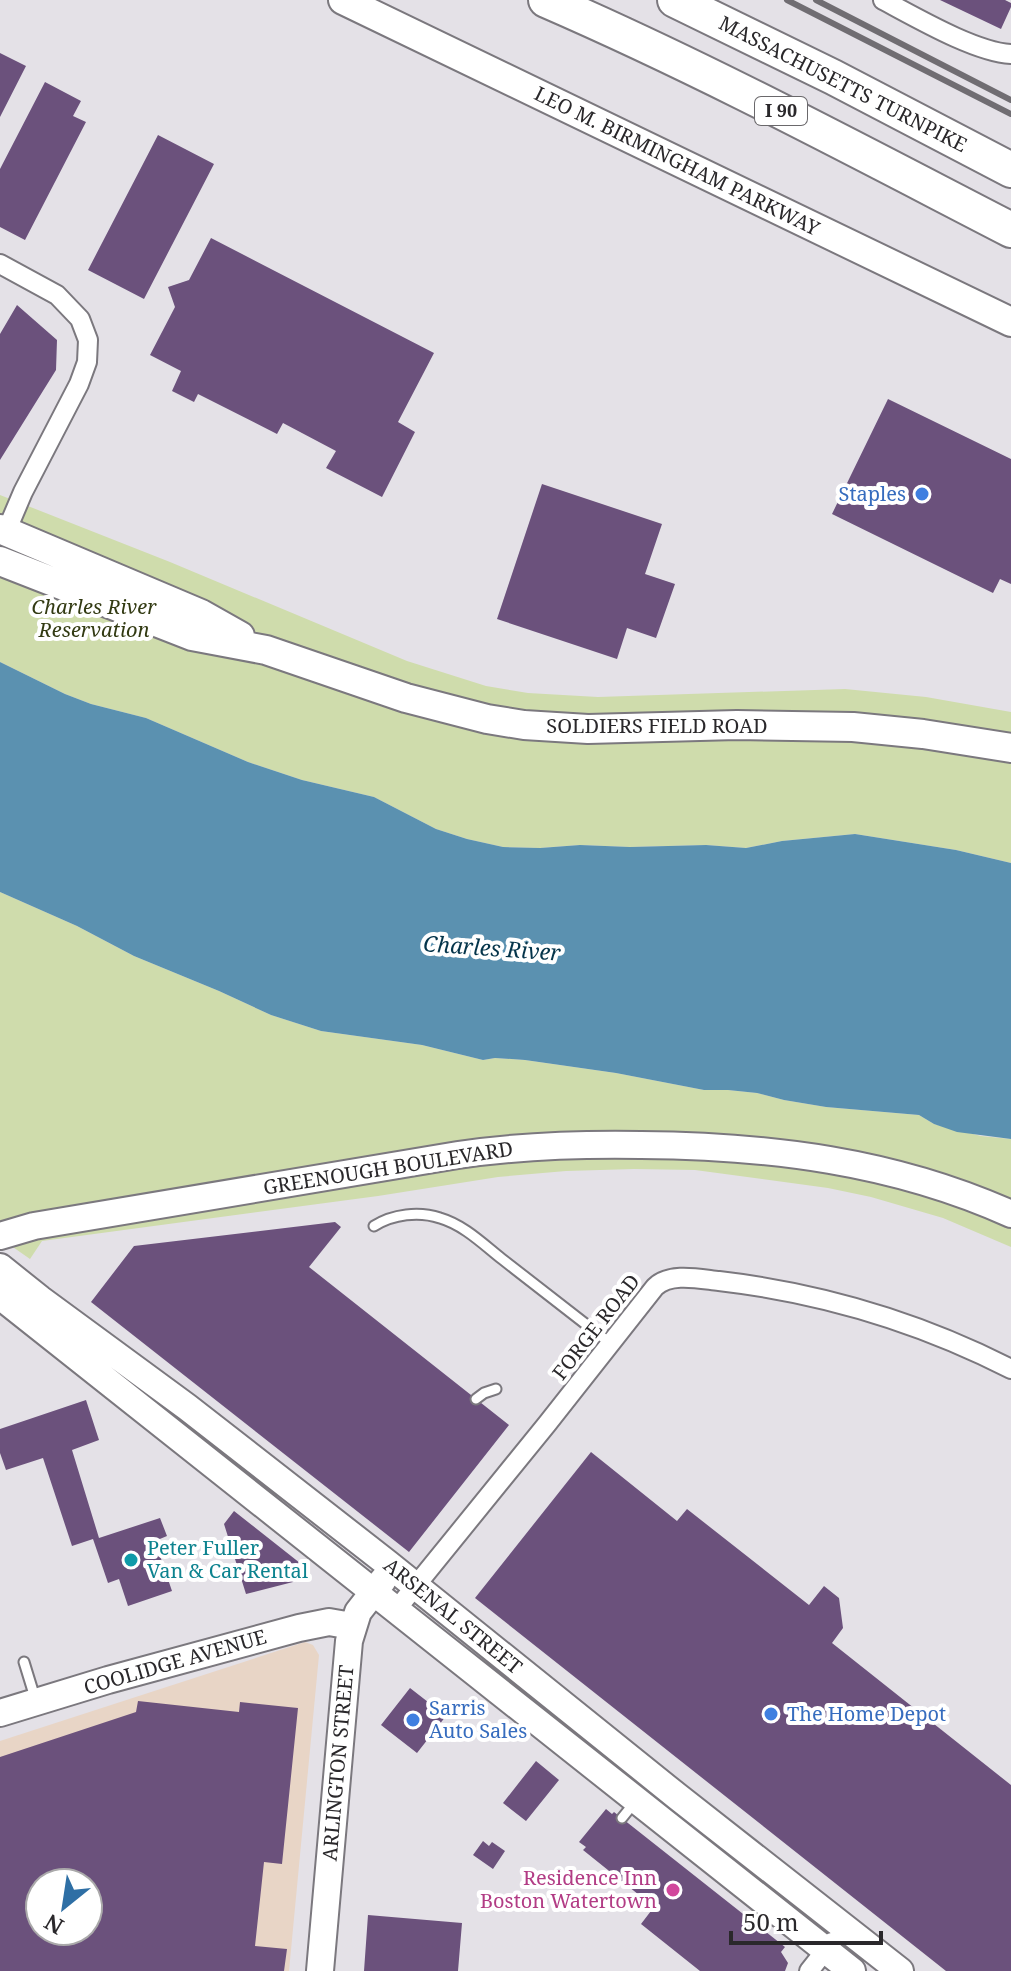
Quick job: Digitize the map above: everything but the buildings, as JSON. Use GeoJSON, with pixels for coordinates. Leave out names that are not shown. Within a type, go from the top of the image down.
{"type":"FeatureCollection","features":[{"type":"Feature","properties":{"kind":"highway","name":"I 90"},"geometry":{"type":"LineString","coordinates":[[546,0],[755,97],[1011,230]]}},
{"type":"Feature","properties":{"kind":"highway","name":"MASSACHUSETTS TURNPIKE"},"geometry":{"type":"LineString","coordinates":[[675,0],[820,70],[1011,170]]}},
{"type":"Feature","properties":{"kind":"main road","name":"LEO M. BIRMINGHAM PARKWAY"},"geometry":{"type":"LineString","coordinates":[[343,0],[1011,322]]}},
{"type":"Feature","properties":{"kind":"main road","name":"SOLDIERS FIELD ROAD"},"geometry":{"type":"LineString","coordinates":[[3,531],[201,614],[266,650]]}},
{"type":"Feature","properties":{"kind":"main road","name":"SOLDIERS FIELD ROAD"},"geometry":{"type":"LineString","coordinates":[[0,561],[192,636],[266,650],[420,702],[487,719],[597,730],[737,725],[853,727],[1011,748]]}},
{"type":"Feature","properties":{"kind":"main road","name":"GREENOUGH BOULEVARD"},"geometry":{"type":"LineString","coordinates":[[0,1236],[34,1226],[497,1149],[612,1144],[758,1149],[846,1161],[936,1185],[1011,1214]]}},
{"type":"Feature","properties":{"kind":"main road","name":"ARSENAL STREET"},"geometry":{"type":"LineString","coordinates":[[0,1267],[393,1567],[900,1971]]}},
{"type":"Feature","properties":{"kind":"main road","name":"ARSENAL STREET"},"geometry":{"type":"LineString","coordinates":[[0,1296],[396,1610],[629,1810],[852,1971]]}},
{"type":"Feature","properties":{"kind":"main road","name":"ARLINGTON STREET"},"geometry":{"type":"LineString","coordinates":[[320,1971],[344,1677],[352,1626],[358,1612],[393,1567]]}},
{"type":"Feature","properties":{"kind":"main road","name":"COOLIDGE AVENUE"},"geometry":{"type":"LineString","coordinates":[[0,1713],[227,1646],[329,1622],[352,1626]]}},
{"type":"Feature","properties":{"kind":"street"},"geometry":{"type":"LineString","coordinates":[[883,0],[978,47],[1011,54]]}},
{"type":"Feature","properties":{"kind":"street"},"geometry":{"type":"LineString","coordinates":[[0,264],[57,295],[80,319],[88,340],[84,373],[3,531]]}},
{"type":"Feature","properties":{"kind":"street","name":"FORGE ROAD"},"geometry":{"type":"LineString","coordinates":[[396,1610],[658,1283],[667,1279],[738,1283],[860,1308],[939,1336],[1011,1369]]}},
{"type":"Feature","properties":{"kind":"street"},"geometry":{"type":"LineString","coordinates":[[809,1971],[843,1927]]}},
{"type":"Feature","properties":{"kind":"lane"},"geometry":{"type":"LineString","coordinates":[[374,1226],[387,1219],[413,1215],[439,1217],[453,1223],[610,1343]]}},
{"type":"Feature","properties":{"kind":"lane"},"geometry":{"type":"LineString","coordinates":[[476,1399],[496,1389]]}},
{"type":"Feature","properties":{"kind":"lane"},"geometry":{"type":"LineString","coordinates":[[24,1662],[37,1702]]}},
{"type":"Feature","properties":{"kind":"shaded area"},"geometry":{"type":"Polygon","coordinates":[[[305,1642],[313,1645],[319,1655],[289,1971],[0,1971],[0,1741],[305,1642]]]}},
{"type":"Feature","properties":{"kind":"green space","name":"Charles River Reservation"},"geometry":{"type":"Polygon","coordinates":[[[0,495],[407,661],[486,686],[528,693],[598,697],[845,689],[926,697],[1011,712],[1011,863],[956,850],[855,834],[746,848],[706,845],[503,847],[436,829],[374,797],[302,780],[248,762],[146,718],[65,694],[0,662],[0,495]]]}},
{"type":"Feature","properties":{"kind":"green space"},"geometry":{"type":"Polygon","coordinates":[[[0,892],[77,926],[134,956],[271,1015],[321,1031],[422,1045],[483,1060],[525,1060],[704,1090],[757,1093],[826,1107],[919,1115],[934,1124],[981,1136],[1011,1139],[1011,1247],[943,1218],[828,1188],[695,1170],[634,1169],[498,1177],[42,1241],[30,1259],[0,1238],[0,892]]]}},
{"type":"Feature","properties":{"kind":"water","name":"Charles River"},"geometry":{"type":"Polygon","coordinates":[[[0,662],[65,694],[146,718],[248,762],[302,780],[374,797],[436,829],[503,847],[706,845],[746,848],[855,834],[956,850],[1011,863],[1011,1139],[957,1132],[919,1115],[826,1107],[757,1093],[704,1090],[525,1060],[483,1060],[422,1045],[321,1031],[271,1015],[134,956],[77,926],[0,892],[0,662]]]}},
{"type":"Feature","properties":{"kind":"railway"},"geometry":{"type":"LineString","coordinates":[[787,0],[1011,114]]}},
{"type":"Feature","properties":{"kind":"railway"},"geometry":{"type":"LineString","coordinates":[[816,0],[1011,100]]}},
{"type":"Feature","properties":{"kind":"place","name":"Staples"},"geometry":{"type":"Point","coordinates":[922,494]}},
{"type":"Feature","properties":{"kind":"place","name":"Peter Fuller Van & Car Rental"},"geometry":{"type":"Point","coordinates":[131,1560]}},
{"type":"Feature","properties":{"kind":"place","name":"The Home Depot"},"geometry":{"type":"Point","coordinates":[771,1714]}},
{"type":"Feature","properties":{"kind":"place","name":"Sarris Auto Sales"},"geometry":{"type":"Point","coordinates":[413,1720]}},
{"type":"Feature","properties":{"kind":"place","name":"Residence Inn Boston Watertown"},"geometry":{"type":"Point","coordinates":[673,1890]}}]}
